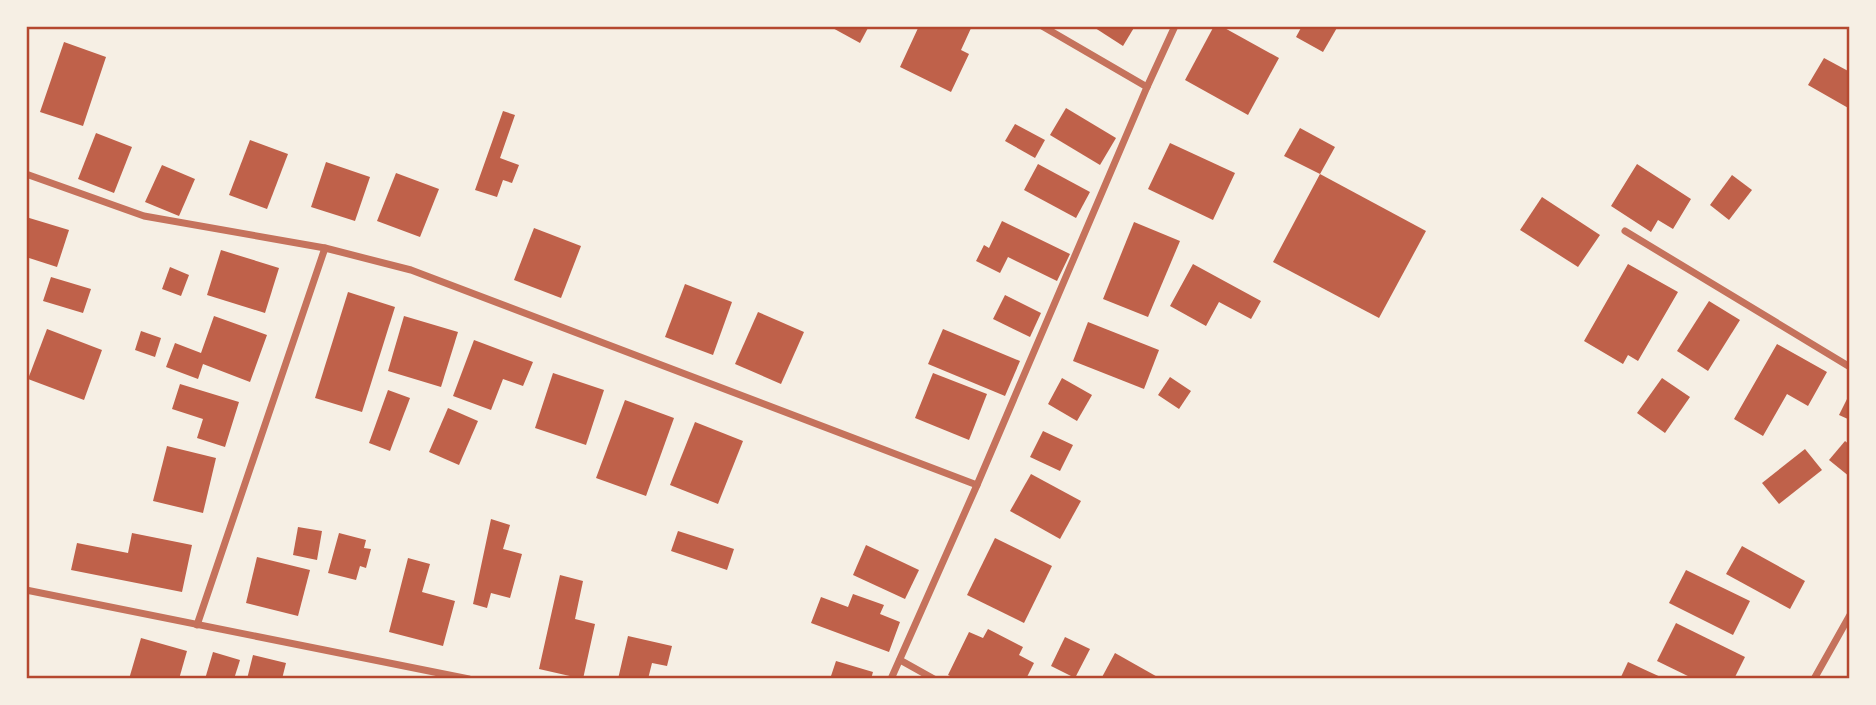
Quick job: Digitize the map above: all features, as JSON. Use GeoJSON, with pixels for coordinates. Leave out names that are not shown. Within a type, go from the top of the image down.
{"type":"FeatureCollection","features":[{"type":"Feature","properties":{"kind":"street"},"geometry":{"type":"LineString","coordinates":[[1042,26],[1147,87]]}},
{"type":"Feature","properties":{"kind":"street"},"geometry":{"type":"LineString","coordinates":[[891,679],[1175,26]]}},
{"type":"Feature","properties":{"kind":"street"},"geometry":{"type":"LineString","coordinates":[[26,174],[144,216],[325,248],[411,270],[977,485]]}},
{"type":"Feature","properties":{"kind":"street"},"geometry":{"type":"LineString","coordinates":[[1625,231],[1850,367]]}},
{"type":"Feature","properties":{"kind":"street"},"geometry":{"type":"LineString","coordinates":[[197,625],[325,248]]}},
{"type":"Feature","properties":{"kind":"street"},"geometry":{"type":"LineString","coordinates":[[26,590],[469,679]]}},
{"type":"Feature","properties":{"kind":"street"},"geometry":{"type":"LineString","coordinates":[[1814,679],[1850,615]]}},
{"type":"Feature","properties":{"kind":"street"},"geometry":{"type":"LineString","coordinates":[[900,660],[934,679]]}},
{"type":"Feature","properties":{"kind":"building"},"geometry":{"type":"Polygon","coordinates":[[[829,26],[869,26],[860,43],[829,26]]]}},
{"type":"Feature","properties":{"kind":"building"},"geometry":{"type":"Polygon","coordinates":[[[919,26],[972,26],[961,50],[969,54],[951,92],[900,67],[919,26]]]}},
{"type":"Feature","properties":{"kind":"building"},"geometry":{"type":"Polygon","coordinates":[[[1092,26],[1135,26],[1123,46],[1092,26]]]}},
{"type":"Feature","properties":{"kind":"building"},"geometry":{"type":"Polygon","coordinates":[[[1214,26],[1221,26],[1279,58],[1248,115],[1185,80],[1214,26]]]}},
{"type":"Feature","properties":{"kind":"building"},"geometry":{"type":"Polygon","coordinates":[[[1302,26],[1338,26],[1323,52],[1296,37],[1302,26]]]}},
{"type":"Feature","properties":{"kind":"building"},"geometry":{"type":"Polygon","coordinates":[[[64,42],[106,57],[83,126],[40,112],[64,42]]]}},
{"type":"Feature","properties":{"kind":"building"},"geometry":{"type":"Polygon","coordinates":[[[1824,58],[1850,72],[1850,109],[1808,85],[1824,58]]]}},
{"type":"Feature","properties":{"kind":"building"},"geometry":{"type":"Polygon","coordinates":[[[1066,108],[1116,138],[1100,165],[1050,135],[1066,108]]]}},
{"type":"Feature","properties":{"kind":"building"},"geometry":{"type":"Polygon","coordinates":[[[503,111],[515,115],[500,158],[519,165],[512,183],[503,180],[497,197],[475,190],[503,111]]]}},
{"type":"Feature","properties":{"kind":"building"},"geometry":{"type":"Polygon","coordinates":[[[1015,124],[1045,140],[1035,158],[1005,141],[1015,124]]]}},
{"type":"Feature","properties":{"kind":"building"},"geometry":{"type":"Polygon","coordinates":[[[1300,128],[1335,147],[1320,174],[1284,156],[1300,128]]]}},
{"type":"Feature","properties":{"kind":"building"},"geometry":{"type":"Polygon","coordinates":[[[96,133],[132,147],[114,193],[78,179],[96,133]]]}},
{"type":"Feature","properties":{"kind":"building"},"geometry":{"type":"Polygon","coordinates":[[[250,140],[288,154],[267,209],[229,195],[250,140]]]}},
{"type":"Feature","properties":{"kind":"building"},"geometry":{"type":"Polygon","coordinates":[[[1170,143],[1235,173],[1213,220],[1148,189],[1170,143]]]}},
{"type":"Feature","properties":{"kind":"building"},"geometry":{"type":"Polygon","coordinates":[[[326,162],[370,177],[355,221],[311,207],[326,162]]]}},
{"type":"Feature","properties":{"kind":"building"},"geometry":{"type":"Polygon","coordinates":[[[1038,164],[1090,192],[1076,218],[1024,190],[1038,164]]]}},
{"type":"Feature","properties":{"kind":"building"},"geometry":{"type":"Polygon","coordinates":[[[1637,164],[1691,199],[1673,229],[1658,220],[1651,232],[1611,206],[1637,164]]]}},
{"type":"Feature","properties":{"kind":"building"},"geometry":{"type":"Polygon","coordinates":[[[162,165],[195,179],[179,216],[145,202],[162,165]]]}},
{"type":"Feature","properties":{"kind":"building"},"geometry":{"type":"Polygon","coordinates":[[[396,173],[439,189],[420,237],[377,221],[396,173]]]}},
{"type":"Feature","properties":{"kind":"building"},"geometry":{"type":"Polygon","coordinates":[[[1320,174],[1426,231],[1379,318],[1273,262],[1320,174]]]}},
{"type":"Feature","properties":{"kind":"building"},"geometry":{"type":"Polygon","coordinates":[[[1732,175],[1752,190],[1729,220],[1710,205],[1732,175]]]}},
{"type":"Feature","properties":{"kind":"building"},"geometry":{"type":"Polygon","coordinates":[[[1542,197],[1600,235],[1578,267],[1520,230],[1542,197]]]}},
{"type":"Feature","properties":{"kind":"building"},"geometry":{"type":"Polygon","coordinates":[[[26,217],[69,230],[57,267],[26,257],[26,217]]]}},
{"type":"Feature","properties":{"kind":"building"},"geometry":{"type":"Polygon","coordinates":[[[1002,221],[1070,254],[1057,281],[1008,257],[1000,273],[976,261],[984,245],[989,248],[1002,221]]]}},
{"type":"Feature","properties":{"kind":"building"},"geometry":{"type":"Polygon","coordinates":[[[1134,222],[1180,241],[1148,317],[1103,299],[1134,222]]]}},
{"type":"Feature","properties":{"kind":"building"},"geometry":{"type":"Polygon","coordinates":[[[534,228],[581,246],[561,298],[514,280],[534,228]]]}},
{"type":"Feature","properties":{"kind":"building"},"geometry":{"type":"Polygon","coordinates":[[[221,250],[279,268],[265,313],[207,295],[221,250]]]}},
{"type":"Feature","properties":{"kind":"building"},"geometry":{"type":"Polygon","coordinates":[[[1193,264],[1261,301],[1251,319],[1219,302],[1206,326],[1170,306],[1193,264]]]}},
{"type":"Feature","properties":{"kind":"building"},"geometry":{"type":"Polygon","coordinates":[[[1628,264],[1678,292],[1638,361],[1628,355],[1623,364],[1584,341],[1628,264]]]}},
{"type":"Feature","properties":{"kind":"building"},"geometry":{"type":"Polygon","coordinates":[[[170,267],[189,275],[181,296],[162,289],[170,267]]]}},
{"type":"Feature","properties":{"kind":"building"},"geometry":{"type":"Polygon","coordinates":[[[51,277],[91,289],[83,313],[43,301],[51,277]]]}},
{"type":"Feature","properties":{"kind":"building"},"geometry":{"type":"Polygon","coordinates":[[[685,284],[732,302],[713,355],[665,337],[685,284]]]}},
{"type":"Feature","properties":{"kind":"building"},"geometry":{"type":"Polygon","coordinates":[[[348,292],[395,307],[362,412],[315,398],[348,292]]]}},
{"type":"Feature","properties":{"kind":"building"},"geometry":{"type":"Polygon","coordinates":[[[1005,295],[1041,313],[1030,337],[993,319],[1005,295]]]}},
{"type":"Feature","properties":{"kind":"building"},"geometry":{"type":"Polygon","coordinates":[[[1709,301],[1740,320],[1708,371],[1677,351],[1709,301]]]}},
{"type":"Feature","properties":{"kind":"building"},"geometry":{"type":"Polygon","coordinates":[[[758,312],[804,332],[781,384],[735,364],[758,312]]]}},
{"type":"Feature","properties":{"kind":"building"},"geometry":{"type":"Polygon","coordinates":[[[214,316],[267,335],[250,382],[203,364],[198,379],[166,367],[175,343],[201,353],[214,316]]]}},
{"type":"Feature","properties":{"kind":"building"},"geometry":{"type":"Polygon","coordinates":[[[404,316],[458,332],[441,387],[388,371],[404,316]]]}},
{"type":"Feature","properties":{"kind":"building"},"geometry":{"type":"Polygon","coordinates":[[[1088,322],[1159,350],[1144,389],[1073,361],[1088,322]]]}},
{"type":"Feature","properties":{"kind":"building"},"geometry":{"type":"Polygon","coordinates":[[[47,329],[102,350],[84,400],[28,379],[47,329]]]}},
{"type":"Feature","properties":{"kind":"building"},"geometry":{"type":"Polygon","coordinates":[[[943,329],[1020,361],[1005,396],[928,364],[943,329]]]}},
{"type":"Feature","properties":{"kind":"building"},"geometry":{"type":"Polygon","coordinates":[[[141,331],[161,338],[155,357],[135,350],[141,331]]]}},
{"type":"Feature","properties":{"kind":"building"},"geometry":{"type":"Polygon","coordinates":[[[474,340],[533,362],[523,386],[503,379],[491,410],[453,396],[474,340]]]}},
{"type":"Feature","properties":{"kind":"building"},"geometry":{"type":"Polygon","coordinates":[[[1777,344],[1827,372],[1808,406],[1787,394],[1763,436],[1734,419],[1777,344]]]}},
{"type":"Feature","properties":{"kind":"building"},"geometry":{"type":"Polygon","coordinates":[[[553,373],[604,390],[586,445],[535,428],[553,373]]]}},
{"type":"Feature","properties":{"kind":"building"},"geometry":{"type":"Polygon","coordinates":[[[933,373],[987,394],[969,440],[915,418],[933,373]]]}},
{"type":"Feature","properties":{"kind":"building"},"geometry":{"type":"Polygon","coordinates":[[[1170,377],[1191,391],[1179,409],[1158,395],[1170,377]]]}},
{"type":"Feature","properties":{"kind":"building"},"geometry":{"type":"Polygon","coordinates":[[[1062,378],[1092,395],[1077,421],[1048,404],[1062,378]]]}},
{"type":"Feature","properties":{"kind":"building"},"geometry":{"type":"Polygon","coordinates":[[[1662,378],[1690,397],[1665,433],[1637,413],[1662,378]]]}},
{"type":"Feature","properties":{"kind":"building"},"geometry":{"type":"Polygon","coordinates":[[[180,384],[239,402],[225,447],[197,438],[203,419],[172,409],[180,384]]]}},
{"type":"Feature","properties":{"kind":"building"},"geometry":{"type":"Polygon","coordinates":[[[388,390],[410,398],[390,451],[369,443],[388,390]]]}},
{"type":"Feature","properties":{"kind":"building"},"geometry":{"type":"Polygon","coordinates":[[[1850,393],[1850,420],[1839,415],[1850,393]]]}},
{"type":"Feature","properties":{"kind":"building"},"geometry":{"type":"Polygon","coordinates":[[[625,400],[674,418],[646,496],[596,478],[625,400]]]}},
{"type":"Feature","properties":{"kind":"building"},"geometry":{"type":"Polygon","coordinates":[[[448,408],[478,421],[459,465],[429,452],[448,408]]]}},
{"type":"Feature","properties":{"kind":"building"},"geometry":{"type":"Polygon","coordinates":[[[695,422],[743,441],[718,504],[670,485],[695,422]]]}},
{"type":"Feature","properties":{"kind":"building"},"geometry":{"type":"Polygon","coordinates":[[[1043,431],[1073,445],[1060,471],[1030,457],[1043,431]]]}},
{"type":"Feature","properties":{"kind":"building"},"geometry":{"type":"Polygon","coordinates":[[[1845,441],[1850,445],[1850,477],[1829,460],[1845,441]]]}},
{"type":"Feature","properties":{"kind":"building"},"geometry":{"type":"Polygon","coordinates":[[[167,446],[216,458],[203,513],[153,501],[167,446]]]}},
{"type":"Feature","properties":{"kind":"building"},"geometry":{"type":"Polygon","coordinates":[[[1805,449],[1822,470],[1779,504],[1762,483],[1805,449]]]}},
{"type":"Feature","properties":{"kind":"building"},"geometry":{"type":"Polygon","coordinates":[[[1031,474],[1081,501],[1060,539],[1010,511],[1031,474]]]}},
{"type":"Feature","properties":{"kind":"building"},"geometry":{"type":"Polygon","coordinates":[[[491,519],[510,525],[503,549],[522,554],[510,598],[491,593],[487,608],[473,604],[491,519]]]}},
{"type":"Feature","properties":{"kind":"building"},"geometry":{"type":"Polygon","coordinates":[[[298,527],[322,531],[317,560],[293,555],[298,527]]]}},
{"type":"Feature","properties":{"kind":"building"},"geometry":{"type":"Polygon","coordinates":[[[678,531],[734,549],[727,570],[671,551],[678,531]]]}},
{"type":"Feature","properties":{"kind":"building"},"geometry":{"type":"Polygon","coordinates":[[[132,533],[192,545],[182,592],[71,570],[77,543],[128,553],[132,533]]]}},
{"type":"Feature","properties":{"kind":"building"},"geometry":{"type":"Polygon","coordinates":[[[339,533],[366,540],[364,548],[371,549],[366,568],[360,566],[356,580],[328,573],[339,533]]]}},
{"type":"Feature","properties":{"kind":"building"},"geometry":{"type":"Polygon","coordinates":[[[995,538],[1052,566],[1024,623],[967,595],[995,538]]]}},
{"type":"Feature","properties":{"kind":"building"},"geometry":{"type":"Polygon","coordinates":[[[866,545],[919,570],[905,599],[853,575],[866,545]]]}},
{"type":"Feature","properties":{"kind":"building"},"geometry":{"type":"Polygon","coordinates":[[[1742,546],[1805,581],[1790,609],[1726,574],[1742,546]]]}},
{"type":"Feature","properties":{"kind":"building"},"geometry":{"type":"Polygon","coordinates":[[[257,557],[310,570],[298,616],[246,603],[257,557]]]}},
{"type":"Feature","properties":{"kind":"building"},"geometry":{"type":"Polygon","coordinates":[[[408,558],[430,564],[422,592],[455,601],[443,646],[389,632],[408,558]]]}},
{"type":"Feature","properties":{"kind":"building"},"geometry":{"type":"Polygon","coordinates":[[[1686,570],[1750,601],[1733,635],[1669,603],[1686,570]]]}},
{"type":"Feature","properties":{"kind":"building"},"geometry":{"type":"Polygon","coordinates":[[[560,575],[583,581],[575,619],[595,624],[583,679],[539,669],[560,575]]]}},
{"type":"Feature","properties":{"kind":"building"},"geometry":{"type":"Polygon","coordinates":[[[853,594],[884,605],[880,614],[900,622],[889,652],[811,623],[821,597],[848,607],[853,594]]]}},
{"type":"Feature","properties":{"kind":"building"},"geometry":{"type":"Polygon","coordinates":[[[1676,623],[1745,657],[1734,679],[1694,679],[1657,661],[1676,623]]]}},
{"type":"Feature","properties":{"kind":"building"},"geometry":{"type":"Polygon","coordinates":[[[988,629],[1023,647],[1019,655],[1034,663],[1026,679],[956,679],[948,675],[969,632],[983,638],[988,629]]]}},
{"type":"Feature","properties":{"kind":"building"},"geometry":{"type":"Polygon","coordinates":[[[628,636],[672,646],[667,666],[652,663],[648,679],[618,679],[628,636]]]}},
{"type":"Feature","properties":{"kind":"building"},"geometry":{"type":"Polygon","coordinates":[[[1065,637],[1090,649],[1075,678],[1051,666],[1065,637]]]}},
{"type":"Feature","properties":{"kind":"building"},"geometry":{"type":"Polygon","coordinates":[[[141,638],[187,651],[179,679],[129,679],[141,638]]]}},
{"type":"Feature","properties":{"kind":"building"},"geometry":{"type":"Polygon","coordinates":[[[213,652],[240,660],[234,679],[205,679],[213,652]]]}},
{"type":"Feature","properties":{"kind":"building"},"geometry":{"type":"Polygon","coordinates":[[[1115,653],[1161,679],[1101,679],[1115,653]]]}},
{"type":"Feature","properties":{"kind":"building"},"geometry":{"type":"Polygon","coordinates":[[[253,655],[286,663],[282,679],[247,679],[253,655]]]}},
{"type":"Feature","properties":{"kind":"building"},"geometry":{"type":"Polygon","coordinates":[[[836,661],[873,672],[871,679],[830,679],[836,661]]]}},
{"type":"Feature","properties":{"kind":"building"},"geometry":{"type":"Polygon","coordinates":[[[1628,662],[1665,679],[1620,679],[1628,662]]]}}]}
